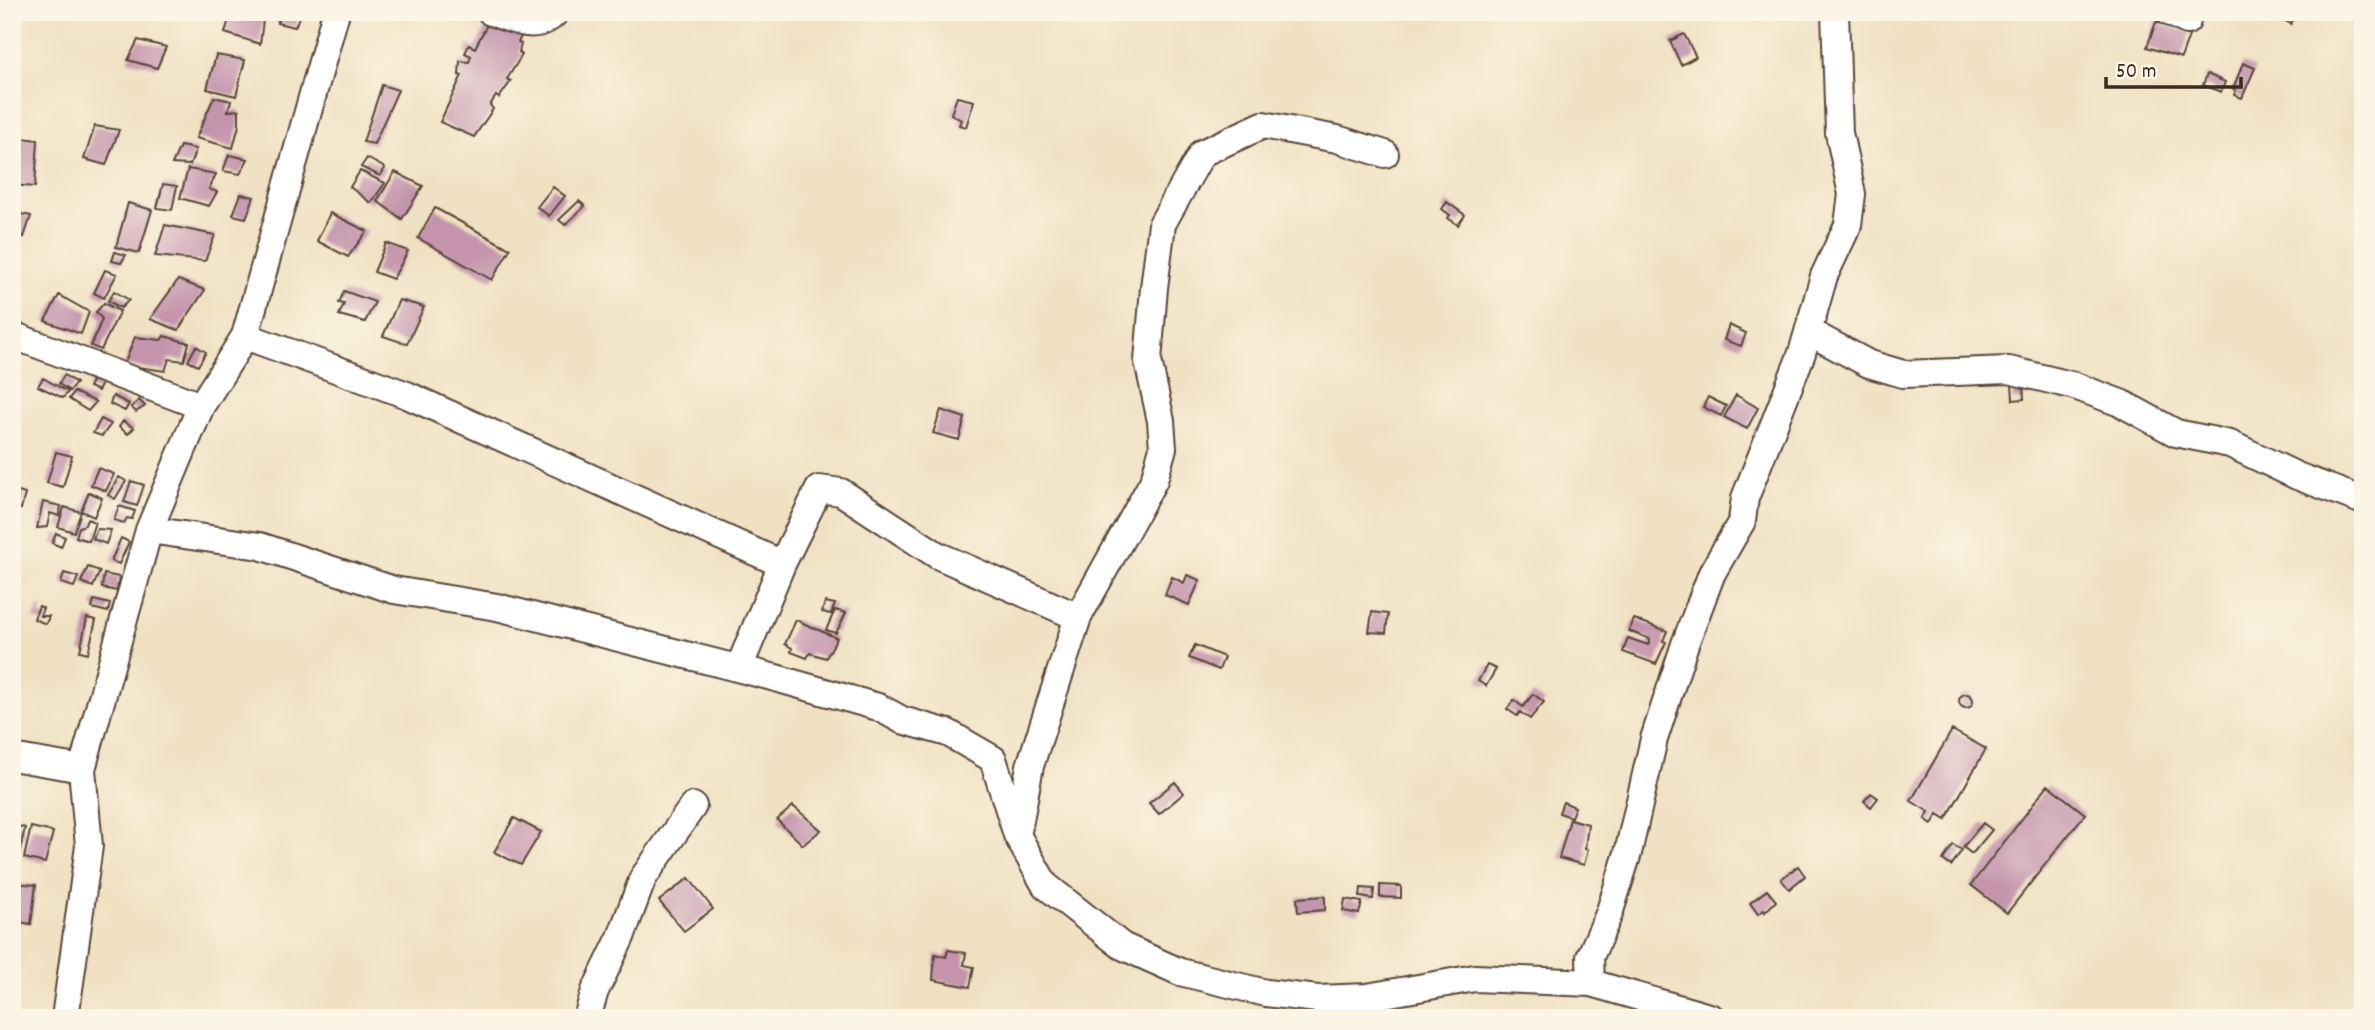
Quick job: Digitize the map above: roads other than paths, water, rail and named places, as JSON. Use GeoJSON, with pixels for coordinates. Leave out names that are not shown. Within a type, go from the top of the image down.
{"type":"FeatureCollection","features":[{"type":"Feature","properties":{"kind":"street"},"geometry":{"type":"LineString","coordinates":[[65,1018],[89,846],[82,769],[149,530],[201,406],[245,336],[335,12]]}},
{"type":"Feature","properties":{"kind":"street"},"geometry":{"type":"LineString","coordinates":[[491,12],[526,24],[548,21],[556,12]]}},
{"type":"Feature","properties":{"kind":"street"},"geometry":{"type":"LineString","coordinates":[[1591,983],[1590,957],[1609,914],[1628,853],[1654,739],[1685,645],[1712,573],[1742,521],[1745,498],[1809,332],[1824,276],[1848,225],[1852,194],[1839,133],[1835,12]]}},
{"type":"Feature","properties":{"kind":"street"},"geometry":{"type":"LineString","coordinates":[[1017,835],[1030,766],[1078,617],[1154,480],[1163,448],[1161,421],[1148,361],[1162,224],[1202,153],[1263,125],[1337,139],[1385,153]]}},
{"type":"Feature","properties":{"kind":"street"},"geometry":{"type":"LineString","coordinates":[[1809,332],[1868,364],[1903,374],[2009,370],[2075,386],[2123,404],[2176,433],[2230,444],[2297,476],[2361,500]]}},
{"type":"Feature","properties":{"kind":"street"},"geometry":{"type":"LineString","coordinates":[[12,335],[201,406]]}},
{"type":"Feature","properties":{"kind":"street"},"geometry":{"type":"LineString","coordinates":[[245,336],[407,395],[782,564]]}},
{"type":"Feature","properties":{"kind":"street"},"geometry":{"type":"LineString","coordinates":[[739,668],[782,564],[819,489],[841,492],[937,555],[1078,617]]}},
{"type":"Feature","properties":{"kind":"street"},"geometry":{"type":"LineString","coordinates":[[149,530],[260,546],[394,590],[497,607],[739,668],[878,707],[902,720],[948,733],[993,759],[1017,835],[1045,885],[1122,946],[1180,972],[1265,993],[1289,1007],[1318,999],[1367,997],[1475,978],[1591,983],[1712,1018]]}},
{"type":"Feature","properties":{"kind":"street"},"geometry":{"type":"LineString","coordinates":[[12,757],[82,769]]}},
{"type":"Feature","properties":{"kind":"street"},"geometry":{"type":"LineString","coordinates":[[587,1018],[595,991],[621,937],[643,878],[693,806]]}}]}
